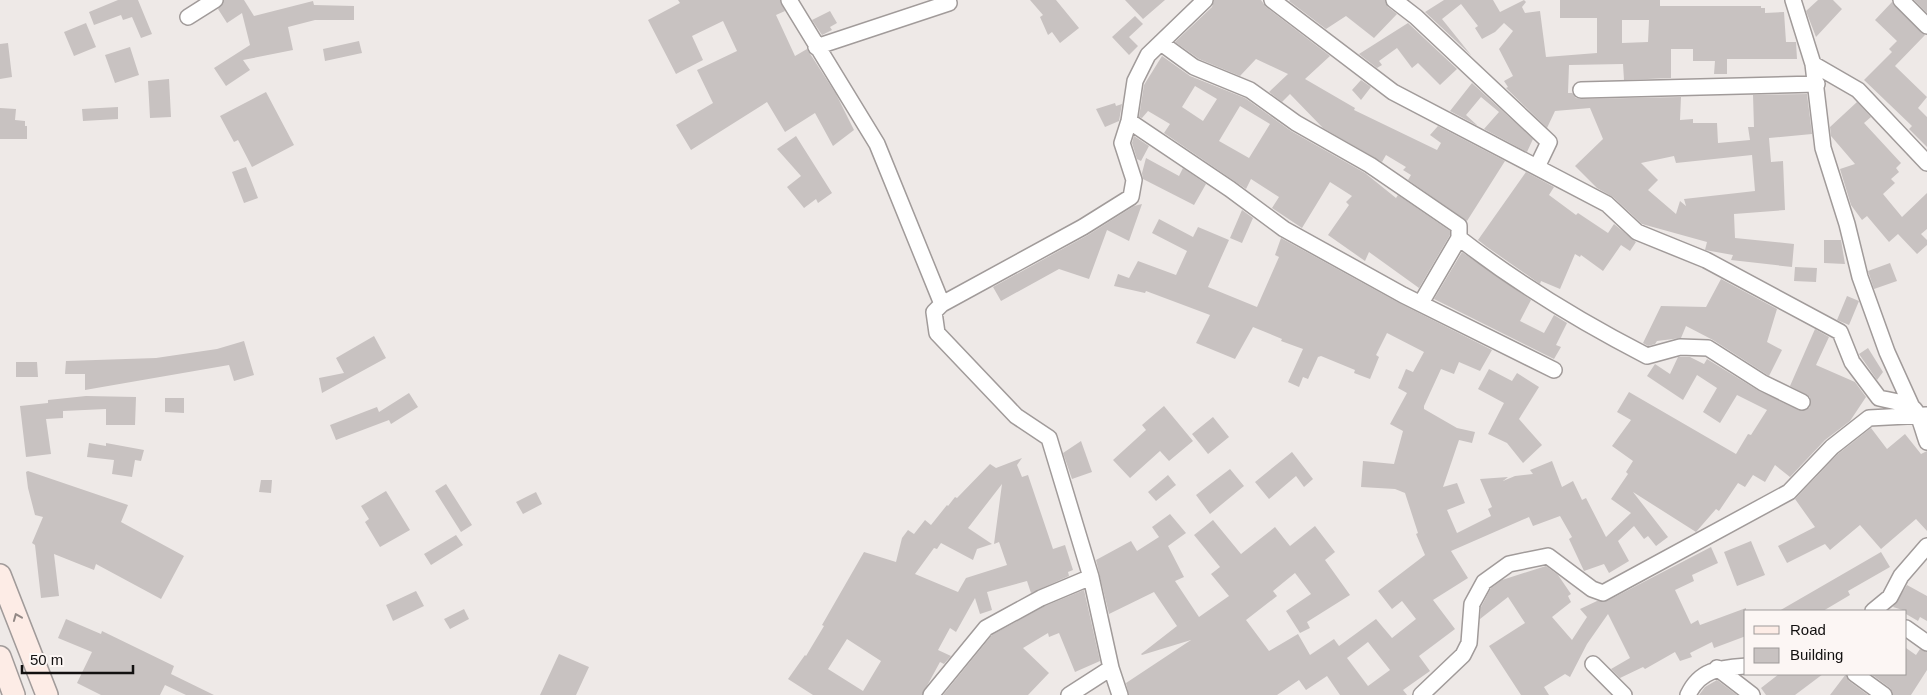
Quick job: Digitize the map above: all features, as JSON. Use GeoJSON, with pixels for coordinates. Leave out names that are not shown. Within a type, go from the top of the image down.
{"type":"FeatureCollection","features":[{"type":"Feature","properties":{"kind":"main road"},"geometry":{"type":"LineString","coordinates":[[0,575],[47,695]]}},
{"type":"Feature","properties":{"kind":"main road"},"geometry":{"type":"LineString","coordinates":[[0,657],[8,688]]}},
{"type":"Feature","properties":{"kind":"street"},"geometry":{"type":"LineString","coordinates":[[188,17],[215,0]]}},
{"type":"Feature","properties":{"kind":"street"},"geometry":{"type":"LineString","coordinates":[[789,0],[877,144],[942,304]]}},
{"type":"Feature","properties":{"kind":"street"},"geometry":{"type":"LineString","coordinates":[[816,47],[949,3],[948,0]]}},
{"type":"Feature","properties":{"kind":"street"},"geometry":{"type":"LineString","coordinates":[[1120,695],[1111,668],[1091,577],[1049,438],[1016,416],[937,333],[934,312],[942,304],[1084,227],[1131,197],[1134,180],[1122,143],[1129,121],[1134,81],[1148,55],[1205,0]]}},
{"type":"Feature","properties":{"kind":"street"},"geometry":{"type":"LineString","coordinates":[[1272,0],[1393,92],[1607,204],[1637,232],[1706,260],[1840,332],[1852,362],[1879,398],[1919,412]]}},
{"type":"Feature","properties":{"kind":"street"},"geometry":{"type":"LineString","coordinates":[[1394,0],[1423,24],[1549,142],[1536,167]]}},
{"type":"Feature","properties":{"kind":"street"},"geometry":{"type":"LineString","coordinates":[[1793,0],[1813,64],[1817,84],[1822,148],[1847,224],[1860,277],[1887,352],[1919,412],[1927,442]]}},
{"type":"Feature","properties":{"kind":"street"},"geometry":{"type":"LineString","coordinates":[[1901,0],[1927,26]]}},
{"type":"Feature","properties":{"kind":"street"},"geometry":{"type":"LineString","coordinates":[[1162,43],[1194,67],[1250,90],[1296,123],[1370,166],[1459,226],[1459,238],[1421,303]]}},
{"type":"Feature","properties":{"kind":"street"},"geometry":{"type":"LineString","coordinates":[[1813,64],[1858,90],[1927,163]]}},
{"type":"Feature","properties":{"kind":"street"},"geometry":{"type":"LineString","coordinates":[[1581,90],[1817,84]]}},
{"type":"Feature","properties":{"kind":"street"},"geometry":{"type":"LineString","coordinates":[[1129,121],[1230,188],[1284,230],[1421,303],[1554,370]]}},
{"type":"Feature","properties":{"kind":"street"},"geometry":{"type":"LineString","coordinates":[[1459,238],[1505,274],[1605,334],[1648,356],[1680,347],[1708,348],[1763,383],[1802,402]]}},
{"type":"Feature","properties":{"kind":"street"},"geometry":{"type":"LineString","coordinates":[[1421,695],[1463,655],[1469,643],[1472,604],[1484,582],[1509,564],[1548,556],[1592,589],[1603,593],[1789,492],[1832,447],[1870,418],[1919,412]]}},
{"type":"Feature","properties":{"kind":"street"},"geometry":{"type":"LineString","coordinates":[[1878,610],[1890,597],[1901,576],[1927,546]]}},
{"type":"Feature","properties":{"kind":"street"},"geometry":{"type":"LineString","coordinates":[[932,695],[986,628],[1041,598],[1091,577]]}},
{"type":"Feature","properties":{"kind":"street"},"geometry":{"type":"LineString","coordinates":[[1907,629],[1927,643]]}},
{"type":"Feature","properties":{"kind":"street"},"geometry":{"type":"LineString","coordinates":[[1593,664],[1624,695]]}},
{"type":"Feature","properties":{"kind":"street"},"geometry":{"type":"LineString","coordinates":[[1688,695],[1694,682],[1717,668],[1744,666]]}},
{"type":"Feature","properties":{"kind":"street"},"geometry":{"type":"LineString","coordinates":[[1068,695],[1111,668]]}},
{"type":"Feature","properties":{"kind":"street"},"geometry":{"type":"LineString","coordinates":[[1717,668],[1752,695]]}},
{"type":"Feature","properties":{"kind":"street"},"geometry":{"type":"LineString","coordinates":[[1856,675],[1884,695]]}},
{"type":"Feature","properties":{"kind":"building"},"geometry":{"type":"Polygon","coordinates":[[[118,0],[138,0],[152,34],[141,38],[132,17],[123,20],[121,15],[94,25],[89,12],[118,0]]]}},
{"type":"Feature","properties":{"kind":"building"},"geometry":{"type":"Polygon","coordinates":[[[224,0],[244,0],[254,16],[313,1],[314,5],[354,6],[354,20],[315,20],[288,27],[293,50],[243,60],[250,70],[226,86],[214,68],[250,45],[242,13],[227,23],[218,9],[224,0]]]}},
{"type":"Feature","properties":{"kind":"building"},"geometry":{"type":"Polygon","coordinates":[[[678,0],[780,0],[785,11],[776,15],[795,56],[807,49],[836,94],[854,130],[833,146],[815,113],[785,132],[767,102],[691,150],[676,125],[713,103],[697,70],[737,51],[723,21],[692,36],[703,60],[676,74],[648,20],[680,3],[678,0]]]}},
{"type":"Feature","properties":{"kind":"building"},"geometry":{"type":"Polygon","coordinates":[[[1030,0],[1056,0],[1079,28],[1060,43],[1052,32],[1048,35],[1040,17],[1043,15],[1030,0]]]}},
{"type":"Feature","properties":{"kind":"building"},"geometry":{"type":"Polygon","coordinates":[[[1125,0],[1165,0],[1143,19],[1125,0]]]}},
{"type":"Feature","properties":{"kind":"building"},"geometry":{"type":"Polygon","coordinates":[[[1214,0],[1261,0],[1266,7],[1330,56],[1305,79],[1355,108],[1354,110],[1437,150],[1441,143],[1430,135],[1438,126],[1505,161],[1467,221],[1408,180],[1411,175],[1403,170],[1406,167],[1386,155],[1382,162],[1323,128],[1290,94],[1282,102],[1269,92],[1288,74],[1256,59],[1240,76],[1199,59],[1175,42],[1212,7],[1214,0]]]}},
{"type":"Feature","properties":{"kind":"building"},"geometry":{"type":"Polygon","coordinates":[[[1290,0],[1385,0],[1388,7],[1397,14],[1374,38],[1346,16],[1326,29],[1290,0]]]}},
{"type":"Feature","properties":{"kind":"building"},"geometry":{"type":"Polygon","coordinates":[[[1444,0],[1493,0],[1500,12],[1524,0],[1526,2],[1522,7],[1525,13],[1540,11],[1546,57],[1597,53],[1597,18],[1560,18],[1560,0],[1660,0],[1660,6],[1761,6],[1761,8],[1765,8],[1765,13],[1784,12],[1786,42],[1796,42],[1797,59],[1727,59],[1727,74],[1714,74],[1715,61],[1693,61],[1693,49],[1671,49],[1671,78],[1624,80],[1623,64],[1569,65],[1568,93],[1572,93],[1576,98],[1581,99],[1681,97],[1680,120],[1693,119],[1693,123],[1717,123],[1718,143],[1750,140],[1748,127],[1754,127],[1753,95],[1807,94],[1812,134],[1769,138],[1771,162],[1783,161],[1785,210],[1734,214],[1735,238],[1794,244],[1792,267],[1731,260],[1733,255],[1705,250],[1707,242],[1642,224],[1613,197],[1597,188],[1575,166],[1603,139],[1590,108],[1555,111],[1547,128],[1506,88],[1508,87],[1504,81],[1513,76],[1499,49],[1513,31],[1504,23],[1495,32],[1482,39],[1475,28],[1478,26],[1461,4],[1442,19],[1471,55],[1425,12],[1444,0]],[[1622,20],[1622,43],[1648,42],[1649,20],[1622,20]],[[1752,155],[1676,163],[1674,156],[1641,163],[1658,180],[1648,190],[1676,214],[1680,201],[1686,206],[1684,199],[1755,191],[1752,155]]]}},
{"type":"Feature","properties":{"kind":"building"},"geometry":{"type":"Polygon","coordinates":[[[1818,0],[1833,0],[1842,9],[1816,37],[1806,11],[1818,0]]]}},
{"type":"Feature","properties":{"kind":"building"},"geometry":{"type":"Polygon","coordinates":[[[1914,0],[1927,0],[1927,13],[1914,0]]]}},
{"type":"Feature","properties":{"kind":"building"},"geometry":{"type":"Polygon","coordinates":[[[1892,2],[1925,35],[1895,66],[1927,97],[1918,108],[1927,117],[1927,147],[1909,129],[1912,126],[1864,80],[1892,52],[1889,49],[1897,41],[1875,20],[1892,2]]]}},
{"type":"Feature","properties":{"kind":"building"},"geometry":{"type":"Polygon","coordinates":[[[830,11],[837,23],[830,27],[832,30],[822,35],[812,20],[830,11]]]}},
{"type":"Feature","properties":{"kind":"building"},"geometry":{"type":"Polygon","coordinates":[[[1135,16],[1143,24],[1129,37],[1138,46],[1129,55],[1112,37],[1135,16]]]}},
{"type":"Feature","properties":{"kind":"building"},"geometry":{"type":"Polygon","coordinates":[[[86,23],[96,47],[74,56],[64,32],[86,23]]]}},
{"type":"Feature","properties":{"kind":"building"},"geometry":{"type":"Polygon","coordinates":[[[1408,23],[1457,69],[1440,85],[1418,63],[1412,68],[1397,48],[1379,61],[1382,65],[1377,68],[1359,54],[1408,23]]]}},
{"type":"Feature","properties":{"kind":"building"},"geometry":{"type":"Polygon","coordinates":[[[359,41],[362,53],[325,61],[323,49],[359,41]]]}},
{"type":"Feature","properties":{"kind":"building"},"geometry":{"type":"Polygon","coordinates":[[[8,43],[12,77],[0,79],[0,44],[8,43]]]}},
{"type":"Feature","properties":{"kind":"building"},"geometry":{"type":"Polygon","coordinates":[[[130,47],[139,75],[115,83],[105,55],[130,47]]]}},
{"type":"Feature","properties":{"kind":"building"},"geometry":{"type":"Polygon","coordinates":[[[1162,56],[1190,76],[1245,98],[1291,131],[1365,173],[1396,198],[1398,195],[1450,231],[1450,235],[1419,288],[1369,252],[1365,261],[1328,235],[1349,205],[1346,202],[1352,196],[1330,182],[1302,228],[1272,208],[1279,197],[1251,179],[1246,189],[1164,133],[1170,124],[1148,111],[1142,118],[1139,117],[1144,85],[1162,56]],[[1195,86],[1182,107],[1203,121],[1217,99],[1195,86]],[[1240,106],[1219,141],[1249,158],[1270,124],[1240,106]]]}},
{"type":"Feature","properties":{"kind":"building"},"geometry":{"type":"Polygon","coordinates":[[[169,79],[171,117],[150,118],[148,81],[169,79]]]}},
{"type":"Feature","properties":{"kind":"building"},"geometry":{"type":"Polygon","coordinates":[[[1361,80],[1371,87],[1361,100],[1352,90],[1361,80]]]}},
{"type":"Feature","properties":{"kind":"building"},"geometry":{"type":"Polygon","coordinates":[[[1472,83],[1533,139],[1527,152],[1484,129],[1499,112],[1481,97],[1466,115],[1478,126],[1450,111],[1472,83]]]}},
{"type":"Feature","properties":{"kind":"building"},"geometry":{"type":"Polygon","coordinates":[[[266,92],[294,145],[252,167],[238,140],[234,142],[220,116],[266,92]]]}},
{"type":"Feature","properties":{"kind":"building"},"geometry":{"type":"Polygon","coordinates":[[[1857,102],[1871,117],[1864,123],[1901,163],[1896,168],[1899,172],[1891,179],[1895,183],[1883,194],[1902,217],[1927,193],[1927,229],[1921,234],[1927,240],[1927,245],[1917,254],[1898,234],[1889,242],[1867,216],[1862,220],[1851,205],[1840,169],[1855,164],[1831,136],[1830,127],[1857,102]]]}},
{"type":"Feature","properties":{"kind":"building"},"geometry":{"type":"Polygon","coordinates":[[[1115,103],[1116,106],[1122,104],[1119,121],[1105,127],[1096,109],[1115,103]]]}},
{"type":"Feature","properties":{"kind":"building"},"geometry":{"type":"Polygon","coordinates":[[[118,107],[118,119],[83,121],[82,109],[118,107]]]}},
{"type":"Feature","properties":{"kind":"building"},"geometry":{"type":"Polygon","coordinates":[[[0,108],[16,109],[15,120],[25,121],[27,139],[0,139],[0,108]]]}},
{"type":"Feature","properties":{"kind":"building"},"geometry":{"type":"Polygon","coordinates":[[[796,136],[832,193],[818,203],[816,199],[804,208],[787,187],[801,176],[777,149],[796,136]]]}},
{"type":"Feature","properties":{"kind":"building"},"geometry":{"type":"Polygon","coordinates":[[[1134,136],[1149,146],[1141,161],[1137,159],[1132,143],[1134,136]]]}},
{"type":"Feature","properties":{"kind":"building"},"geometry":{"type":"Polygon","coordinates":[[[1146,158],[1179,176],[1183,168],[1206,184],[1194,205],[1143,179],[1142,173],[1146,158]]]}},
{"type":"Feature","properties":{"kind":"building"},"geometry":{"type":"Polygon","coordinates":[[[246,167],[258,198],[244,203],[232,172],[246,167]]]}},
{"type":"Feature","properties":{"kind":"building"},"geometry":{"type":"Polygon","coordinates":[[[1526,172],[1554,187],[1549,195],[1576,215],[1578,213],[1608,233],[1614,224],[1636,242],[1630,251],[1621,245],[1603,271],[1581,255],[1580,257],[1575,254],[1560,289],[1541,281],[1540,284],[1487,247],[1478,240],[1526,172]]]}},
{"type":"Feature","properties":{"kind":"building"},"geometry":{"type":"Polygon","coordinates":[[[1142,204],[1129,241],[1107,230],[1089,279],[1059,269],[1001,301],[993,287],[1088,235],[1134,206],[1142,204]]]}},
{"type":"Feature","properties":{"kind":"building"},"geometry":{"type":"Polygon","coordinates":[[[1242,210],[1253,218],[1242,243],[1230,238],[1242,210]]]}},
{"type":"Feature","properties":{"kind":"building"},"geometry":{"type":"Polygon","coordinates":[[[1159,219],[1193,237],[1198,227],[1229,240],[1208,287],[1257,307],[1279,257],[1275,255],[1281,238],[1399,303],[1492,350],[1480,371],[1459,362],[1454,374],[1441,369],[1424,406],[1424,409],[1457,428],[1475,432],[1472,443],[1459,440],[1443,487],[1457,483],[1465,503],[1447,510],[1457,533],[1491,516],[1488,509],[1492,507],[1480,479],[1508,477],[1503,481],[1515,476],[1533,474],[1530,470],[1552,461],[1562,487],[1573,481],[1582,500],[1586,498],[1606,537],[1631,513],[1611,499],[1628,474],[1626,472],[1633,461],[1612,446],[1631,420],[1617,412],[1629,392],[1736,454],[1748,434],[1751,435],[1767,410],[1737,395],[1720,423],[1703,412],[1717,388],[1697,375],[1683,400],[1647,376],[1655,364],[1670,374],[1678,357],[1690,357],[1704,364],[1707,359],[1759,391],[1803,411],[1810,407],[1810,397],[1790,386],[1815,329],[1829,337],[1816,365],[1855,382],[1866,397],[1850,421],[1825,440],[1790,477],[1775,465],[1765,482],[1753,475],[1745,487],[1738,483],[1719,511],[1716,509],[1696,532],[1633,492],[1668,537],[1656,546],[1648,536],[1644,539],[1634,526],[1618,541],[1629,561],[1609,573],[1604,564],[1584,571],[1569,539],[1572,537],[1560,516],[1533,526],[1529,517],[1451,551],[1468,578],[1433,600],[1455,629],[1419,656],[1430,671],[1403,690],[1407,695],[1340,695],[1327,676],[1306,690],[1299,680],[1277,695],[1129,695],[1126,683],[1191,640],[1142,655],[1177,626],[1154,592],[1109,614],[1096,560],[1131,541],[1137,551],[1159,537],[1152,527],[1170,514],[1186,533],[1168,546],[1184,577],[1175,581],[1199,617],[1229,596],[1211,574],[1220,567],[1194,535],[1213,520],[1241,554],[1275,527],[1290,546],[1315,526],[1335,552],[1325,560],[1350,595],[1307,622],[1310,628],[1300,633],[1286,611],[1311,594],[1295,573],[1273,591],[1277,596],[1246,620],[1269,651],[1298,634],[1310,655],[1334,639],[1339,646],[1376,619],[1392,638],[1416,619],[1402,601],[1392,609],[1378,591],[1425,555],[1416,534],[1418,533],[1405,493],[1395,489],[1361,487],[1363,461],[1394,464],[1403,431],[1390,424],[1407,393],[1398,388],[1406,369],[1413,372],[1424,352],[1387,333],[1376,355],[1379,357],[1370,379],[1354,373],[1355,370],[1321,356],[1318,357],[1308,379],[1303,377],[1299,387],[1288,382],[1303,349],[1281,341],[1282,339],[1253,327],[1235,359],[1196,343],[1210,315],[1146,291],[1145,293],[1114,286],[1118,274],[1129,278],[1138,261],[1176,275],[1187,251],[1152,233],[1159,219]],[[1368,642],[1347,658],[1368,686],[1390,670],[1368,642]]]}},
{"type":"Feature","properties":{"kind":"building"},"geometry":{"type":"Polygon","coordinates":[[[1824,240],[1841,240],[1845,264],[1824,263],[1824,240]]]}},
{"type":"Feature","properties":{"kind":"building"},"geometry":{"type":"Polygon","coordinates":[[[1462,252],[1531,300],[1520,321],[1544,333],[1554,315],[1567,323],[1556,345],[1561,347],[1554,359],[1434,299],[1462,252]]]}},
{"type":"Feature","properties":{"kind":"building"},"geometry":{"type":"Polygon","coordinates":[[[1890,263],[1897,281],[1874,289],[1868,271],[1890,263]]]}},
{"type":"Feature","properties":{"kind":"building"},"geometry":{"type":"Polygon","coordinates":[[[1795,267],[1817,268],[1816,282],[1794,281],[1795,267]]]}},
{"type":"Feature","properties":{"kind":"building"},"geometry":{"type":"Polygon","coordinates":[[[1721,279],[1777,309],[1767,342],[1782,350],[1769,376],[1713,340],[1686,326],[1681,338],[1657,341],[1655,344],[1648,346],[1643,343],[1661,306],[1706,307],[1721,279]]]}},
{"type":"Feature","properties":{"kind":"building"},"geometry":{"type":"Polygon","coordinates":[[[1847,296],[1859,301],[1849,325],[1837,320],[1847,296]]]}},
{"type":"Feature","properties":{"kind":"building"},"geometry":{"type":"Polygon","coordinates":[[[374,336],[386,358],[322,393],[319,378],[344,373],[336,358],[374,336]]]}},
{"type":"Feature","properties":{"kind":"building"},"geometry":{"type":"Polygon","coordinates":[[[244,341],[254,375],[234,381],[229,365],[85,390],[85,374],[65,374],[66,361],[156,358],[217,349],[244,341]]]}},
{"type":"Feature","properties":{"kind":"building"},"geometry":{"type":"Polygon","coordinates":[[[1868,348],[1883,372],[1877,380],[1859,354],[1868,348]]]}},
{"type":"Feature","properties":{"kind":"building"},"geometry":{"type":"Polygon","coordinates":[[[16,362],[37,362],[38,377],[16,377],[16,362]]]}},
{"type":"Feature","properties":{"kind":"building"},"geometry":{"type":"Polygon","coordinates":[[[1489,369],[1512,381],[1517,373],[1539,387],[1519,419],[1542,445],[1523,463],[1507,443],[1488,434],[1504,403],[1478,389],[1489,369]]]}},
{"type":"Feature","properties":{"kind":"building"},"geometry":{"type":"Polygon","coordinates":[[[409,393],[418,407],[391,424],[389,420],[336,440],[330,425],[377,407],[379,412],[409,393]]]}},
{"type":"Feature","properties":{"kind":"building"},"geometry":{"type":"Polygon","coordinates":[[[86,396],[136,397],[135,425],[106,425],[106,409],[63,411],[63,418],[46,419],[51,454],[26,457],[20,406],[48,403],[48,400],[86,396]]]}},
{"type":"Feature","properties":{"kind":"building"},"geometry":{"type":"Polygon","coordinates":[[[165,398],[184,398],[184,413],[165,412],[165,398]]]}},
{"type":"Feature","properties":{"kind":"building"},"geometry":{"type":"Polygon","coordinates":[[[1164,406],[1193,441],[1169,461],[1160,451],[1130,478],[1113,460],[1146,430],[1142,425],[1164,406]]]}},
{"type":"Feature","properties":{"kind":"building"},"geometry":{"type":"Polygon","coordinates":[[[1213,417],[1229,437],[1208,454],[1192,434],[1213,417]]]}},
{"type":"Feature","properties":{"kind":"building"},"geometry":{"type":"Polygon","coordinates":[[[1871,428],[1887,449],[1905,434],[1921,454],[1927,451],[1927,531],[1916,519],[1881,549],[1860,525],[1830,550],[1825,544],[1787,563],[1778,546],[1815,527],[1795,499],[1838,454],[1871,428]]]}},
{"type":"Feature","properties":{"kind":"building"},"geometry":{"type":"Polygon","coordinates":[[[1081,441],[1092,472],[1072,479],[1063,453],[1081,441]]]}},
{"type":"Feature","properties":{"kind":"building"},"geometry":{"type":"Polygon","coordinates":[[[89,443],[106,446],[106,443],[144,450],[141,461],[135,460],[132,477],[112,474],[114,460],[87,457],[89,443]]]}},
{"type":"Feature","properties":{"kind":"building"},"geometry":{"type":"Polygon","coordinates":[[[1292,452],[1313,479],[1304,487],[1296,476],[1269,499],[1255,482],[1292,452]]]}},
{"type":"Feature","properties":{"kind":"building"},"geometry":{"type":"Polygon","coordinates":[[[1022,458],[1017,465],[1022,477],[1028,475],[1053,549],[1065,545],[1073,570],[1068,572],[1069,576],[1031,593],[1027,581],[987,592],[992,610],[980,614],[975,598],[956,632],[950,628],[938,650],[951,656],[944,664],[940,662],[922,695],[813,695],[788,679],[806,656],[824,626],[822,625],[864,552],[896,562],[902,538],[908,530],[914,534],[925,520],[931,525],[947,505],[955,497],[957,498],[990,464],[996,468],[1022,458]],[[1002,484],[968,528],[992,544],[977,549],[973,560],[941,543],[937,549],[934,548],[915,574],[958,592],[966,578],[1007,565],[999,542],[994,544],[1002,484]],[[847,639],[828,669],[863,691],[881,661],[847,639]]]}},
{"type":"Feature","properties":{"kind":"building"},"geometry":{"type":"Polygon","coordinates":[[[1230,469],[1244,486],[1210,514],[1196,495],[1230,469]]]}},
{"type":"Feature","properties":{"kind":"building"},"geometry":{"type":"Polygon","coordinates":[[[28,471],[128,505],[121,522],[184,556],[161,599],[96,564],[94,570],[54,554],[59,596],[41,598],[35,545],[32,543],[43,517],[35,515],[28,488],[26,472],[28,471]]]}},
{"type":"Feature","properties":{"kind":"building"},"geometry":{"type":"Polygon","coordinates":[[[1168,475],[1176,485],[1156,501],[1148,492],[1168,475]]]}},
{"type":"Feature","properties":{"kind":"building"},"geometry":{"type":"Polygon","coordinates":[[[261,480],[272,480],[271,493],[259,492],[261,480]]]}},
{"type":"Feature","properties":{"kind":"building"},"geometry":{"type":"Polygon","coordinates":[[[446,484],[472,525],[461,532],[435,491],[446,484]]]}},
{"type":"Feature","properties":{"kind":"building"},"geometry":{"type":"Polygon","coordinates":[[[386,491],[410,530],[380,547],[365,522],[369,519],[361,506],[386,491]]]}},
{"type":"Feature","properties":{"kind":"building"},"geometry":{"type":"Polygon","coordinates":[[[536,492],[542,504],[523,514],[516,502],[536,492]]]}},
{"type":"Feature","properties":{"kind":"building"},"geometry":{"type":"Polygon","coordinates":[[[456,535],[463,545],[431,565],[424,554],[456,535]]]}},
{"type":"Feature","properties":{"kind":"building"},"geometry":{"type":"Polygon","coordinates":[[[1751,541],[1765,575],[1737,586],[1724,552],[1751,541]]]}},
{"type":"Feature","properties":{"kind":"building"},"geometry":{"type":"Polygon","coordinates":[[[1711,547],[1718,563],[1692,575],[1694,581],[1675,590],[1691,624],[1698,620],[1700,625],[1746,608],[1744,610],[1744,637],[1714,648],[1712,642],[1690,653],[1692,657],[1680,661],[1675,652],[1645,669],[1643,667],[1620,678],[1611,669],[1630,658],[1608,614],[1587,644],[1570,677],[1565,674],[1544,687],[1549,695],[1521,695],[1489,646],[1525,623],[1508,597],[1480,619],[1481,607],[1491,588],[1502,580],[1546,566],[1558,575],[1571,594],[1568,596],[1571,602],[1552,617],[1572,640],[1587,617],[1580,609],[1597,601],[1607,601],[1711,547]]]}},
{"type":"Feature","properties":{"kind":"building"},"geometry":{"type":"Polygon","coordinates":[[[1881,552],[1890,567],[1848,591],[1850,595],[1825,610],[1781,610],[1881,552]]]}},
{"type":"Feature","properties":{"kind":"building"},"geometry":{"type":"Polygon","coordinates":[[[1907,585],[1927,596],[1927,621],[1920,617],[1918,621],[1907,615],[1907,610],[1893,607],[1907,585]]]}},
{"type":"Feature","properties":{"kind":"building"},"geometry":{"type":"Polygon","coordinates":[[[1084,590],[1100,661],[1075,672],[1059,633],[1049,637],[1048,633],[1023,648],[1049,673],[1028,695],[943,695],[992,635],[1045,606],[1084,590]]]}},
{"type":"Feature","properties":{"kind":"building"},"geometry":{"type":"Polygon","coordinates":[[[416,591],[424,606],[393,621],[386,605],[416,591]]]}},
{"type":"Feature","properties":{"kind":"building"},"geometry":{"type":"Polygon","coordinates":[[[464,609],[469,619],[450,629],[444,619],[464,609]]]}},
{"type":"Feature","properties":{"kind":"building"},"geometry":{"type":"Polygon","coordinates":[[[66,619],[101,634],[102,631],[174,666],[171,674],[214,695],[186,695],[165,685],[160,695],[101,695],[77,683],[92,652],[58,638],[66,619]]]}},
{"type":"Feature","properties":{"kind":"building"},"geometry":{"type":"Polygon","coordinates":[[[1907,649],[1916,655],[1920,649],[1927,652],[1927,670],[1911,695],[1893,695],[1890,688],[1872,675],[1907,675],[1907,649]]]}},
{"type":"Feature","properties":{"kind":"building"},"geometry":{"type":"Polygon","coordinates":[[[559,654],[589,667],[576,695],[540,695],[559,654]]]}},
{"type":"Feature","properties":{"kind":"building"},"geometry":{"type":"Polygon","coordinates":[[[1778,675],[1822,675],[1795,695],[1766,695],[1761,688],[1778,675]]]}},
{"type":"Feature","properties":{"kind":"building"},"geometry":{"type":"Polygon","coordinates":[[[1846,675],[1849,681],[1868,695],[1830,695],[1846,675]]]}},
{"type":"Feature","properties":{"kind":"building"},"geometry":{"type":"Polygon","coordinates":[[[1717,680],[1737,695],[1699,695],[1705,687],[1717,680]]]}}]}
